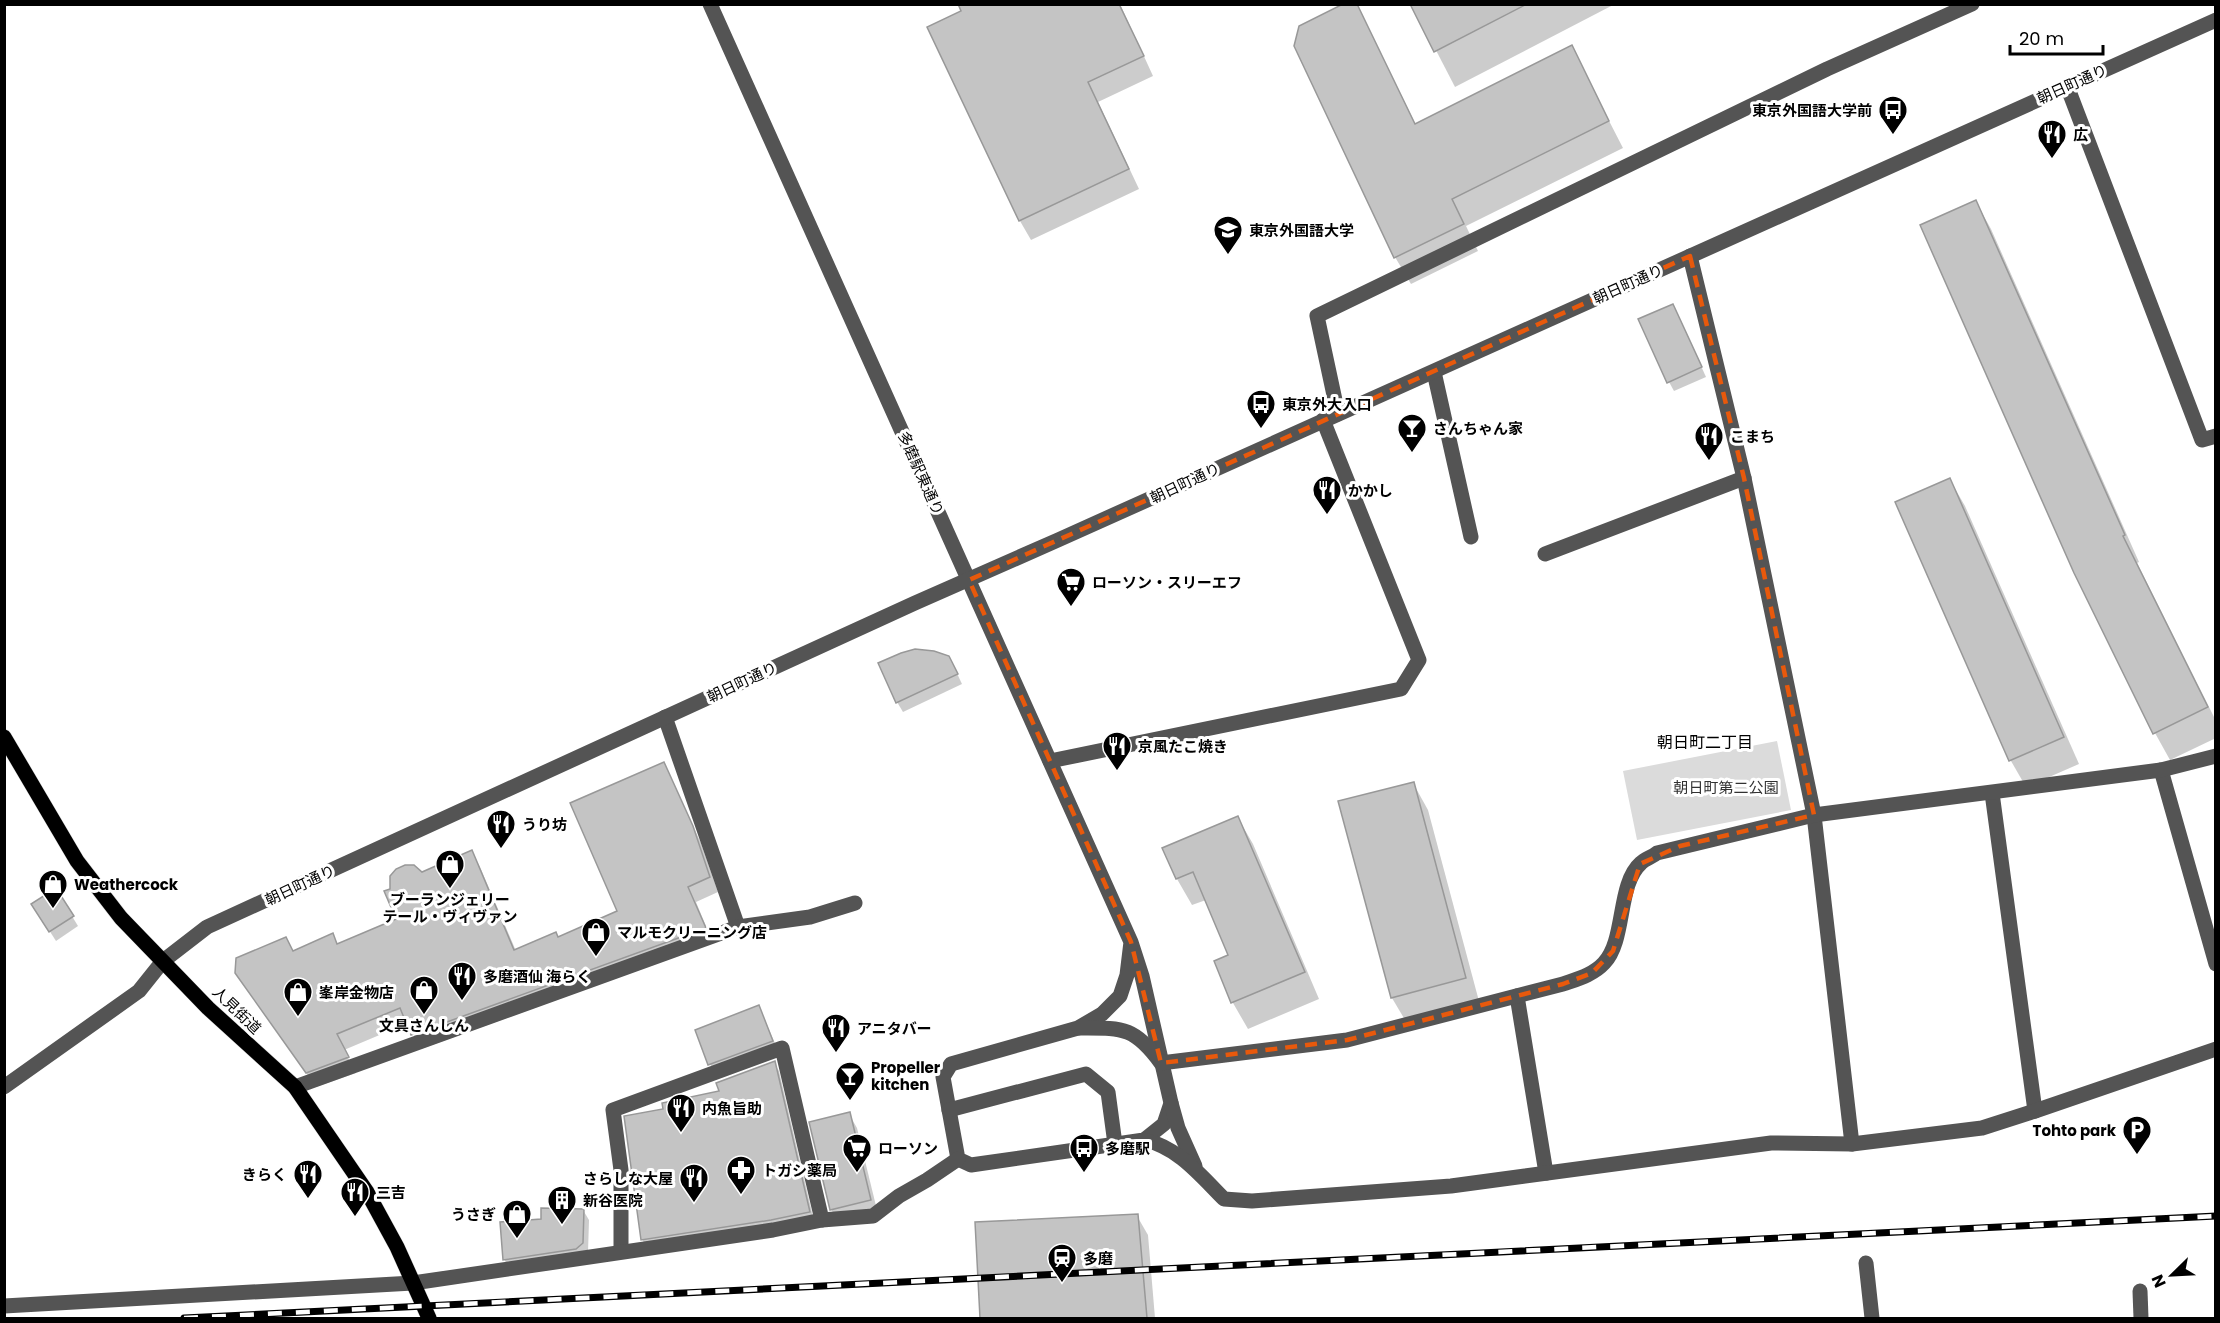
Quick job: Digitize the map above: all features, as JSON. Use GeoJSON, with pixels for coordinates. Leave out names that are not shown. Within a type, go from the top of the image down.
{"type":"FeatureCollection","features":[{"type":"Feature","properties":{"kind":"main road","name":"人見街道"},"geometry":{"type":"LineString","coordinates":[[4,737],[77,861],[122,918],[241,1040],[295,1087],[367,1192],[397,1247],[429,1318]]}},
{"type":"Feature","properties":{"kind":"street","name":"多磨駅東通り"},"geometry":{"type":"LineString","coordinates":[[710,4],[1131,942],[1142,976],[1178,1128],[1199,1174]]}},
{"type":"Feature","properties":{"kind":"street"},"geometry":{"type":"LineString","coordinates":[[1338,414],[1317,316],[1827,69],[1972,4]]}},
{"type":"Feature","properties":{"kind":"street","name":"朝日町通り"},"geometry":{"type":"LineString","coordinates":[[4,1088],[139,991],[163,961],[207,927],[915,603],[2216,20]]}},
{"type":"Feature","properties":{"kind":"street"},"geometry":{"type":"LineString","coordinates":[[2067,86],[2202,440],[2216,436]]}},
{"type":"Feature","properties":{"kind":"street"},"geometry":{"type":"LineString","coordinates":[[1690,256],[1744,478],[1814,815],[1852,1144]]}},
{"type":"Feature","properties":{"kind":"street"},"geometry":{"type":"LineString","coordinates":[[1434,372],[1471,537]]}},
{"type":"Feature","properties":{"kind":"street"},"geometry":{"type":"LineString","coordinates":[[1050,761],[1401,689],[1419,660],[1323,420]]}},
{"type":"Feature","properties":{"kind":"street"},"geometry":{"type":"LineString","coordinates":[[1545,554],[1744,478]]}},
{"type":"Feature","properties":{"kind":"street"},"geometry":{"type":"LineString","coordinates":[[665,717],[738,927]]}},
{"type":"Feature","properties":{"kind":"street"},"geometry":{"type":"LineString","coordinates":[[1078,1028],[1116,1028],[1134,1035],[1147,1044],[1161,1063],[1347,1040],[1563,984],[1592,973],[1613,951],[1632,877],[1640,864],[1657,854],[1680,846],[1814,815],[2162,770],[2216,756]]}},
{"type":"Feature","properties":{"kind":"street"},"geometry":{"type":"LineString","coordinates":[[2162,770],[2216,964]]}},
{"type":"Feature","properties":{"kind":"street"},"geometry":{"type":"LineString","coordinates":[[1992,793],[2036,1111]]}},
{"type":"Feature","properties":{"kind":"street"},"geometry":{"type":"LineString","coordinates":[[295,1087],[738,927],[810,917],[855,903]]}},
{"type":"Feature","properties":{"kind":"street"},"geometry":{"type":"LineString","coordinates":[[958,1159],[943,1077],[951,1064],[1078,1028],[1102,1014],[1120,996],[1127,975],[1131,942]]}},
{"type":"Feature","properties":{"kind":"street"},"geometry":{"type":"LineString","coordinates":[[1517,996],[1546,1173]]}},
{"type":"Feature","properties":{"kind":"street"},"geometry":{"type":"LineString","coordinates":[[621,1251],[621,1170],[613,1110],[782,1048],[822,1220]]}},
{"type":"Feature","properties":{"kind":"street"},"geometry":{"type":"LineString","coordinates":[[958,1159],[971,1165],[1144,1140],[1160,1143],[1182,1157],[1224,1199],[1252,1201],[1440,1187],[1771,1143],[1852,1144],[1982,1128],[2216,1049]]}},
{"type":"Feature","properties":{"kind":"street"},"geometry":{"type":"LineString","coordinates":[[949,1110],[1086,1074],[1108,1092],[1115,1144]]}},
{"type":"Feature","properties":{"kind":"street"},"geometry":{"type":"LineString","coordinates":[[1144,1140],[1164,1124],[1171,1103]]}},
{"type":"Feature","properties":{"kind":"street"},"geometry":{"type":"LineString","coordinates":[[4,1306],[413,1283],[773,1230],[822,1220],[873,1216],[958,1159]]}},
{"type":"Feature","properties":{"kind":"street"},"geometry":{"type":"LineString","coordinates":[[1866,1263],[1872,1318]]}},
{"type":"Feature","properties":{"kind":"street"},"geometry":{"type":"LineString","coordinates":[[2140,1291],[2142,1318]]}},
{"type":"Feature","properties":{"kind":"highlighted area"},"geometry":{"type":"Polygon","coordinates":[[[1690,256],[1744,478],[1814,815],[1680,846],[1640,864],[1613,951],[1592,973],[1563,984],[1347,1040],[1161,1063],[1131,942],[969,580],[1690,256]]]}},
{"type":"Feature","properties":{"kind":"green space","name":"朝日町第二公園"},"geometry":{"type":"Polygon","coordinates":[[[1777,741],[1791,810],[1637,840],[1623,771],[1777,741]]]}},
{"type":"Feature","properties":{"kind":"building"},"geometry":{"type":"Polygon","coordinates":[[[958,4],[1119,4],[1144,56],[1088,82],[1129,169],[1019,221],[927,27],[961,11],[958,4]]]}},
{"type":"Feature","properties":{"kind":"building"},"geometry":{"type":"Polygon","coordinates":[[[1343,4],[1357,4],[1415,124],[1572,45],[1609,121],[1452,199],[1464,224],[1394,258],[1294,46],[1299,26],[1343,4]]]}},
{"type":"Feature","properties":{"kind":"building"},"geometry":{"type":"Polygon","coordinates":[[[1410,4],[1527,4],[1434,52],[1410,4]]]}},
{"type":"Feature","properties":{"kind":"building"},"geometry":{"type":"Polygon","coordinates":[[[1976,200],[2125,535],[2123,536],[2208,707],[2153,734],[2074,573],[1920,225],[1976,200]]]}},
{"type":"Feature","properties":{"kind":"building"},"geometry":{"type":"Polygon","coordinates":[[[1673,304],[1702,367],[1667,383],[1638,319],[1673,304]]]}},
{"type":"Feature","properties":{"kind":"building"},"geometry":{"type":"Polygon","coordinates":[[[1950,478],[2064,737],[2009,761],[1895,502],[1950,478]]]}},
{"type":"Feature","properties":{"kind":"building"},"geometry":{"type":"Polygon","coordinates":[[[915,649],[934,651],[949,656],[958,674],[896,703],[878,663],[915,649]]]}},
{"type":"Feature","properties":{"kind":"building"},"geometry":{"type":"Polygon","coordinates":[[[664,762],[693,826],[710,877],[688,887],[706,928],[411,1035],[400,1008],[337,1034],[349,1057],[306,1073],[235,973],[236,958],[286,937],[293,951],[333,933],[337,944],[396,919],[384,891],[390,889],[390,876],[396,869],[405,865],[414,865],[422,872],[472,850],[514,950],[556,932],[558,937],[617,911],[570,803],[664,762]]]}},
{"type":"Feature","properties":{"kind":"building"},"geometry":{"type":"Polygon","coordinates":[[[1414,782],[1466,978],[1391,998],[1338,801],[1414,782]]]}},
{"type":"Feature","properties":{"kind":"building"},"geometry":{"type":"Polygon","coordinates":[[[1238,816],[1305,972],[1231,1003],[1214,961],[1228,955],[1193,872],[1176,879],[1162,848],[1238,816]]]}},
{"type":"Feature","properties":{"kind":"building"},"geometry":{"type":"Polygon","coordinates":[[[56,888],[74,916],[49,932],[31,904],[56,888]]]}},
{"type":"Feature","properties":{"kind":"building"},"geometry":{"type":"Polygon","coordinates":[[[759,1005],[773,1041],[708,1065],[695,1030],[759,1005]]]}},
{"type":"Feature","properties":{"kind":"building"},"geometry":{"type":"Polygon","coordinates":[[[775,1061],[810,1212],[641,1240],[624,1116],[663,1109],[662,1103],[719,1091],[716,1083],[775,1061]]]}},
{"type":"Feature","properties":{"kind":"building"},"geometry":{"type":"Polygon","coordinates":[[[850,1112],[871,1200],[830,1210],[809,1122],[850,1112]]]}},
{"type":"Feature","properties":{"kind":"building"},"geometry":{"type":"Polygon","coordinates":[[[541,1208],[584,1209],[583,1243],[576,1249],[503,1260],[500,1222],[541,1219],[541,1208]]]}},
{"type":"Feature","properties":{"kind":"building"},"geometry":{"type":"Polygon","coordinates":[[[1138,1214],[1147,1318],[980,1318],[975,1222],[1138,1214]]]}},
{"type":"Feature","properties":{"kind":"railway"},"geometry":{"type":"LineString","coordinates":[[184,1318],[2216,1216]]}},
{"type":"Feature","properties":{"kind":"place","name":"東京外国語大学前"},"geometry":{"type":"Point","coordinates":[1893,136]}},
{"type":"Feature","properties":{"kind":"place","name":"広"},"geometry":{"type":"Point","coordinates":[2052,160]}},
{"type":"Feature","properties":{"kind":"place","name":"東京外国語大学"},"geometry":{"type":"Point","coordinates":[1228,256]}},
{"type":"Feature","properties":{"kind":"place","name":"東京外大入口"},"geometry":{"type":"Point","coordinates":[1261,430]}},
{"type":"Feature","properties":{"kind":"place","name":"さんちゃん家"},"geometry":{"type":"Point","coordinates":[1412,454]}},
{"type":"Feature","properties":{"kind":"place","name":"こまち"},"geometry":{"type":"Point","coordinates":[1709,462]}},
{"type":"Feature","properties":{"kind":"place","name":"かかし"},"geometry":{"type":"Point","coordinates":[1327,516]}},
{"type":"Feature","properties":{"kind":"place","name":"ローソン・スリーエフ"},"geometry":{"type":"Point","coordinates":[1071,608]}},
{"type":"Feature","properties":{"kind":"place","name":"京風たこ焼き"},"geometry":{"type":"Point","coordinates":[1117,772]}},
{"type":"Feature","properties":{"kind":"place","name":"うり坊"},"geometry":{"type":"Point","coordinates":[501,850]}},
{"type":"Feature","properties":{"kind":"place","name":"ブーランジェリー テール・ヴィヴァン"},"geometry":{"type":"Point","coordinates":[450,890]}},
{"type":"Feature","properties":{"kind":"place","name":"Weathercock"},"geometry":{"type":"Point","coordinates":[53,910]}},
{"type":"Feature","properties":{"kind":"place","name":"マルモクリーニング店"},"geometry":{"type":"Point","coordinates":[596,958]}},
{"type":"Feature","properties":{"kind":"place","name":"多磨酒仙 海らく"},"geometry":{"type":"Point","coordinates":[462,1002]}},
{"type":"Feature","properties":{"kind":"place","name":"文具さんしん"},"geometry":{"type":"Point","coordinates":[424,1016]}},
{"type":"Feature","properties":{"kind":"place","name":"峯岸金物店"},"geometry":{"type":"Point","coordinates":[298,1018]}},
{"type":"Feature","properties":{"kind":"place","name":"アニタバー"},"geometry":{"type":"Point","coordinates":[836,1054]}},
{"type":"Feature","properties":{"kind":"place","name":"Propeller kitchen"},"geometry":{"type":"Point","coordinates":[850,1102]}},
{"type":"Feature","properties":{"kind":"place","name":"内魚旨助"},"geometry":{"type":"Point","coordinates":[681,1134]}},
{"type":"Feature","properties":{"kind":"place","name":"Tohto park"},"geometry":{"type":"Point","coordinates":[2137,1156]}},
{"type":"Feature","properties":{"kind":"place","name":"ローソン"},"geometry":{"type":"Point","coordinates":[857,1174]}},
{"type":"Feature","properties":{"kind":"place","name":"多磨駅"},"geometry":{"type":"Point","coordinates":[1084,1174]}},
{"type":"Feature","properties":{"kind":"place","name":"トガシ薬局"},"geometry":{"type":"Point","coordinates":[741,1196]}},
{"type":"Feature","properties":{"kind":"place","name":"きらく"},"geometry":{"type":"Point","coordinates":[308,1200]}},
{"type":"Feature","properties":{"kind":"place","name":"さらしな大屋"},"geometry":{"type":"Point","coordinates":[694,1204]}},
{"type":"Feature","properties":{"kind":"place","name":"三吉"},"geometry":{"type":"Point","coordinates":[355,1218]}},
{"type":"Feature","properties":{"kind":"place","name":"新谷医院"},"geometry":{"type":"Point","coordinates":[562,1226]}},
{"type":"Feature","properties":{"kind":"place","name":"うさぎ"},"geometry":{"type":"Point","coordinates":[517,1240]}},
{"type":"Feature","properties":{"kind":"place","name":"多磨"},"geometry":{"type":"Point","coordinates":[1062,1284]}},
{"type":"Feature","properties":{"kind":"district","name":"朝日町二丁目"},"geometry":{"type":"Point","coordinates":[1705,742]}}]}
